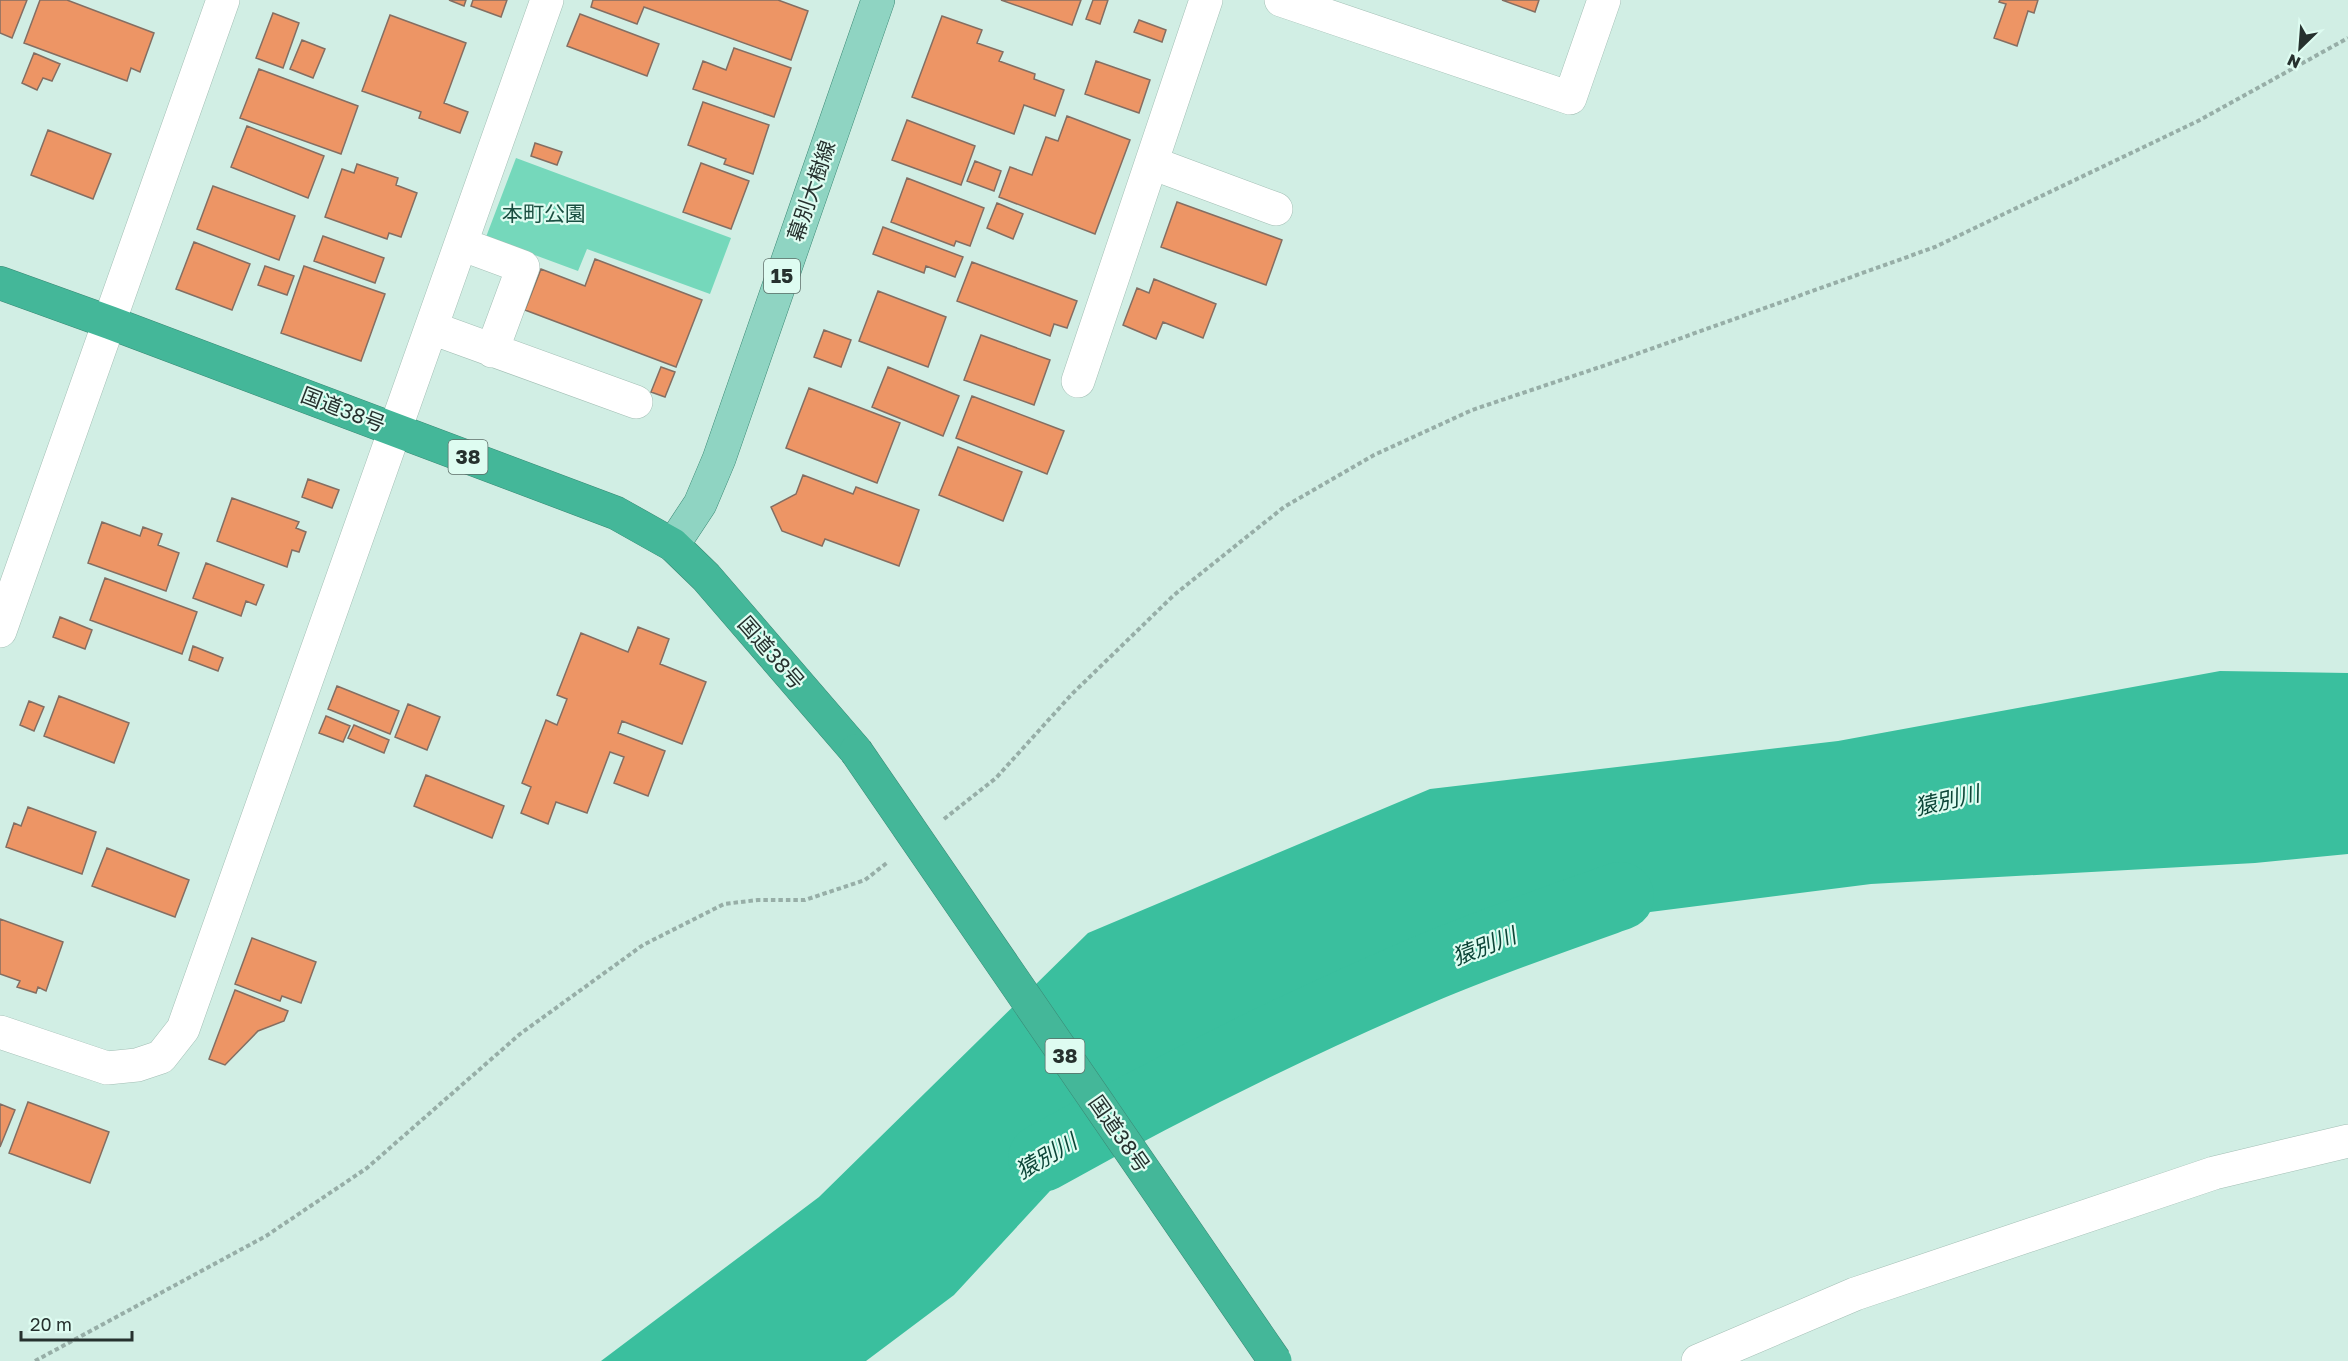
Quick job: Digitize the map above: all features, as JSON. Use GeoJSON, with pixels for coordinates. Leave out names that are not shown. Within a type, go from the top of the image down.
{"type":"FeatureCollection","features":[{"type":"Feature","properties":{"kind":"highway","name":"国道38号"},"geometry":{"type":"LineString","coordinates":[[0,283],[111,322],[616,513],[673,545],[706,577],[856,751],[1275,1361]]}},
{"type":"Feature","properties":{"kind":"main road","name":"幕別大樹線"},"geometry":{"type":"LineString","coordinates":[[673,545],[700,504],[719,459],[878,0]]}},
{"type":"Feature","properties":{"kind":"street"},"geometry":{"type":"LineString","coordinates":[[0,631],[224,0]]}},
{"type":"Feature","properties":{"kind":"street"},"geometry":{"type":"LineString","coordinates":[[0,1032],[107,1068],[137,1065],[161,1058],[183,1029],[547,0]]}},
{"type":"Feature","properties":{"kind":"street"},"geometry":{"type":"LineString","coordinates":[[1078,381],[1206,0]]}},
{"type":"Feature","properties":{"kind":"street"},"geometry":{"type":"LineString","coordinates":[[1281,0],[1570,98],[1604,0]]}},
{"type":"Feature","properties":{"kind":"street"},"geometry":{"type":"LineString","coordinates":[[1152,163],[1276,209]]}},
{"type":"Feature","properties":{"kind":"street"},"geometry":{"type":"LineString","coordinates":[[461,244],[523,267],[492,351]]}},
{"type":"Feature","properties":{"kind":"street"},"geometry":{"type":"LineString","coordinates":[[432,328],[636,402]]}},
{"type":"Feature","properties":{"kind":"street"},"geometry":{"type":"LineString","coordinates":[[1698,1361],[1855,1294],[2214,1173],[2348,1141]]}},
{"type":"Feature","properties":{"kind":"path"},"geometry":{"type":"LineString","coordinates":[[940,822],[996,778],[1072,693],[1174,595],[1284,507],[1374,455],[1472,410],[1935,248],[2198,122],[2348,38]]}},
{"type":"Feature","properties":{"kind":"path"},"geometry":{"type":"LineString","coordinates":[[35,1361],[266,1236],[367,1168],[520,1034],[644,945],[724,904],[758,900],[805,900],[865,880],[893,858]]}},
{"type":"Feature","properties":{"kind":"green space","name":"本町公園"},"geometry":{"type":"Polygon","coordinates":[[[516,158],[731,238],[710,294],[587,249],[578,271],[486,237],[516,158]]]}},
{"type":"Feature","properties":{"kind":"water"},"geometry":{"type":"Polygon","coordinates":[[[2220,671],[2348,673],[2348,854],[2255,863],[1871,884],[1413,942],[1183,1047],[954,1295],[866,1361],[601,1361],[819,1197],[1088,933],[1430,789],[1838,741],[2220,671]]]}},
{"type":"Feature","properties":{"kind":"building"},"geometry":{"type":"Polygon","coordinates":[[[0,0],[27,0],[12,38],[0,33],[0,0]]]}},
{"type":"Feature","properties":{"kind":"building"},"geometry":{"type":"Polygon","coordinates":[[[40,0],[67,0],[154,33],[140,72],[131,68],[127,81],[24,43],[40,0]]]}},
{"type":"Feature","properties":{"kind":"building"},"geometry":{"type":"Polygon","coordinates":[[[449,0],[466,0],[464,6],[449,0]]]}},
{"type":"Feature","properties":{"kind":"building"},"geometry":{"type":"Polygon","coordinates":[[[473,0],[507,0],[501,17],[471,6],[473,0]]]}},
{"type":"Feature","properties":{"kind":"building"},"geometry":{"type":"Polygon","coordinates":[[[593,0],[778,0],[808,11],[791,60],[644,7],[637,24],[591,7],[593,0]]]}},
{"type":"Feature","properties":{"kind":"building"},"geometry":{"type":"Polygon","coordinates":[[[1001,0],[1081,0],[1072,25],[1001,0]]]}},
{"type":"Feature","properties":{"kind":"building"},"geometry":{"type":"Polygon","coordinates":[[[1093,0],[1108,0],[1100,24],[1086,19],[1093,0]]]}},
{"type":"Feature","properties":{"kind":"building"},"geometry":{"type":"Polygon","coordinates":[[[1502,0],[1539,0],[1535,12],[1502,0]]]}},
{"type":"Feature","properties":{"kind":"building"},"geometry":{"type":"Polygon","coordinates":[[[2000,0],[2038,0],[2034,13],[2028,11],[2017,46],[1994,38],[2006,4],[1999,2],[2000,0]]]}},
{"type":"Feature","properties":{"kind":"building"},"geometry":{"type":"Polygon","coordinates":[[[273,13],[299,23],[283,68],[256,58],[273,13]]]}},
{"type":"Feature","properties":{"kind":"building"},"geometry":{"type":"Polygon","coordinates":[[[580,14],[659,44],[647,76],[567,46],[580,14]]]}},
{"type":"Feature","properties":{"kind":"building"},"geometry":{"type":"Polygon","coordinates":[[[390,15],[466,43],[444,103],[468,112],[460,133],[419,118],[421,112],[362,91],[390,15]]]}},
{"type":"Feature","properties":{"kind":"building"},"geometry":{"type":"Polygon","coordinates":[[[942,16],[982,30],[977,43],[1003,52],[999,61],[1035,74],[1034,79],[1064,90],[1055,116],[1024,105],[1014,134],[912,97],[942,16]]]}},
{"type":"Feature","properties":{"kind":"building"},"geometry":{"type":"Polygon","coordinates":[[[1139,20],[1166,30],[1162,42],[1134,32],[1139,20]]]}},
{"type":"Feature","properties":{"kind":"building"},"geometry":{"type":"Polygon","coordinates":[[[302,40],[325,49],[313,78],[290,69],[302,40]]]}},
{"type":"Feature","properties":{"kind":"building"},"geometry":{"type":"Polygon","coordinates":[[[734,48],[791,68],[774,117],[693,89],[703,61],[726,70],[734,48]]]}},
{"type":"Feature","properties":{"kind":"building"},"geometry":{"type":"Polygon","coordinates":[[[34,53],[60,64],[52,81],[43,78],[37,90],[22,83],[34,53]]]}},
{"type":"Feature","properties":{"kind":"building"},"geometry":{"type":"Polygon","coordinates":[[[1096,61],[1150,80],[1139,113],[1085,94],[1096,61]]]}},
{"type":"Feature","properties":{"kind":"building"},"geometry":{"type":"Polygon","coordinates":[[[259,69],[358,106],[341,154],[240,118],[259,69]]]}},
{"type":"Feature","properties":{"kind":"building"},"geometry":{"type":"Polygon","coordinates":[[[703,102],[769,125],[753,174],[724,164],[726,159],[688,145],[703,102]]]}},
{"type":"Feature","properties":{"kind":"building"},"geometry":{"type":"Polygon","coordinates":[[[1067,116],[1130,140],[1095,234],[999,197],[1010,167],[1032,175],[1046,137],[1058,141],[1067,116]]]}},
{"type":"Feature","properties":{"kind":"building"},"geometry":{"type":"Polygon","coordinates":[[[907,120],[975,146],[961,185],[892,160],[907,120]]]}},
{"type":"Feature","properties":{"kind":"building"},"geometry":{"type":"Polygon","coordinates":[[[247,126],[324,156],[308,198],[231,167],[247,126]]]}},
{"type":"Feature","properties":{"kind":"building"},"geometry":{"type":"Polygon","coordinates":[[[48,130],[111,154],[93,199],[31,175],[48,130]]]}},
{"type":"Feature","properties":{"kind":"building"},"geometry":{"type":"Polygon","coordinates":[[[535,143],[562,152],[557,165],[531,156],[535,143]]]}},
{"type":"Feature","properties":{"kind":"building"},"geometry":{"type":"Polygon","coordinates":[[[975,161],[1001,171],[994,191],[967,181],[975,161]]]}},
{"type":"Feature","properties":{"kind":"building"},"geometry":{"type":"Polygon","coordinates":[[[701,163],[749,181],[731,229],[683,212],[701,163]]]}},
{"type":"Feature","properties":{"kind":"building"},"geometry":{"type":"Polygon","coordinates":[[[357,164],[398,178],[396,185],[417,193],[401,237],[389,233],[387,239],[325,217],[342,169],[354,173],[357,164]]]}},
{"type":"Feature","properties":{"kind":"building"},"geometry":{"type":"Polygon","coordinates":[[[907,178],[984,208],[970,246],[956,241],[954,246],[891,222],[907,178]]]}},
{"type":"Feature","properties":{"kind":"building"},"geometry":{"type":"Polygon","coordinates":[[[213,186],[295,216],[279,260],[197,229],[213,186]]]}},
{"type":"Feature","properties":{"kind":"building"},"geometry":{"type":"Polygon","coordinates":[[[1177,202],[1282,240],[1266,285],[1161,247],[1177,202]]]}},
{"type":"Feature","properties":{"kind":"building"},"geometry":{"type":"Polygon","coordinates":[[[997,203],[1023,214],[1013,239],[987,228],[997,203]]]}},
{"type":"Feature","properties":{"kind":"building"},"geometry":{"type":"Polygon","coordinates":[[[883,227],[963,257],[955,277],[926,266],[924,273],[873,254],[883,227]]]}},
{"type":"Feature","properties":{"kind":"building"},"geometry":{"type":"Polygon","coordinates":[[[323,236],[384,258],[375,283],[314,261],[323,236]]]}},
{"type":"Feature","properties":{"kind":"building"},"geometry":{"type":"Polygon","coordinates":[[[194,242],[250,264],[232,310],[176,289],[194,242]]]}},
{"type":"Feature","properties":{"kind":"building"},"geometry":{"type":"Polygon","coordinates":[[[595,259],[702,300],[676,367],[525,310],[541,269],[585,286],[595,259]]]}},
{"type":"Feature","properties":{"kind":"building"},"geometry":{"type":"Polygon","coordinates":[[[972,262],[1077,301],[1067,328],[1054,324],[1050,336],[957,301],[972,262]]]}},
{"type":"Feature","properties":{"kind":"building"},"geometry":{"type":"Polygon","coordinates":[[[265,266],[294,276],[287,295],[258,285],[265,266]]]}},
{"type":"Feature","properties":{"kind":"building"},"geometry":{"type":"Polygon","coordinates":[[[304,266],[385,294],[361,361],[281,333],[304,266]]]}},
{"type":"Feature","properties":{"kind":"building"},"geometry":{"type":"Polygon","coordinates":[[[1154,279],[1216,304],[1203,338],[1163,322],[1156,339],[1123,325],[1137,288],[1149,293],[1154,279]]]}},
{"type":"Feature","properties":{"kind":"building"},"geometry":{"type":"Polygon","coordinates":[[[878,291],[946,317],[928,367],[859,341],[878,291]]]}},
{"type":"Feature","properties":{"kind":"building"},"geometry":{"type":"Polygon","coordinates":[[[824,330],[851,340],[841,367],[814,357],[824,330]]]}},
{"type":"Feature","properties":{"kind":"building"},"geometry":{"type":"Polygon","coordinates":[[[981,335],[1050,360],[1034,405],[964,380],[981,335]]]}},
{"type":"Feature","properties":{"kind":"building"},"geometry":{"type":"Polygon","coordinates":[[[661,367],[675,372],[665,397],[651,392],[661,367]]]}},
{"type":"Feature","properties":{"kind":"building"},"geometry":{"type":"Polygon","coordinates":[[[888,367],[959,396],[943,436],[872,407],[888,367]]]}},
{"type":"Feature","properties":{"kind":"building"},"geometry":{"type":"Polygon","coordinates":[[[809,388],[900,423],[877,483],[786,448],[809,388]]]}},
{"type":"Feature","properties":{"kind":"building"},"geometry":{"type":"Polygon","coordinates":[[[972,396],[1064,431],[1047,474],[956,438],[972,396]]]}},
{"type":"Feature","properties":{"kind":"building"},"geometry":{"type":"Polygon","coordinates":[[[958,447],[1022,472],[1003,521],[939,495],[958,447]]]}},
{"type":"Feature","properties":{"kind":"building"},"geometry":{"type":"Polygon","coordinates":[[[803,475],[853,494],[856,487],[919,510],[899,566],[825,539],[822,546],[782,531],[771,507],[796,494],[803,475]]]}},
{"type":"Feature","properties":{"kind":"building"},"geometry":{"type":"Polygon","coordinates":[[[308,479],[339,490],[332,508],[302,497],[308,479]]]}},
{"type":"Feature","properties":{"kind":"building"},"geometry":{"type":"Polygon","coordinates":[[[232,498],[299,522],[296,528],[306,532],[299,552],[292,550],[287,567],[217,541],[232,498]]]}},
{"type":"Feature","properties":{"kind":"building"},"geometry":{"type":"Polygon","coordinates":[[[102,522],[140,536],[143,527],[162,534],[158,545],[179,553],[166,591],[88,563],[102,522]]]}},
{"type":"Feature","properties":{"kind":"building"},"geometry":{"type":"Polygon","coordinates":[[[206,563],[264,585],[256,605],[246,601],[241,616],[193,598],[206,563]]]}},
{"type":"Feature","properties":{"kind":"building"},"geometry":{"type":"Polygon","coordinates":[[[105,578],[197,612],[182,654],[90,620],[105,578]]]}},
{"type":"Feature","properties":{"kind":"building"},"geometry":{"type":"Polygon","coordinates":[[[60,617],[92,630],[85,649],[53,637],[60,617]]]}},
{"type":"Feature","properties":{"kind":"building"},"geometry":{"type":"Polygon","coordinates":[[[638,627],[669,639],[660,664],[706,682],[682,744],[622,721],[618,733],[665,751],[648,796],[614,783],[624,757],[610,752],[587,813],[556,802],[548,824],[521,813],[531,787],[522,783],[546,720],[557,725],[567,699],[557,695],[581,633],[628,652],[638,627]]]}},
{"type":"Feature","properties":{"kind":"building"},"geometry":{"type":"Polygon","coordinates":[[[193,646],[223,658],[218,671],[189,660],[193,646]]]}},
{"type":"Feature","properties":{"kind":"building"},"geometry":{"type":"Polygon","coordinates":[[[337,686],[399,711],[390,734],[328,709],[337,686]]]}},
{"type":"Feature","properties":{"kind":"building"},"geometry":{"type":"Polygon","coordinates":[[[59,696],[129,723],[114,763],[44,736],[59,696]]]}},
{"type":"Feature","properties":{"kind":"building"},"geometry":{"type":"Polygon","coordinates":[[[29,701],[44,707],[34,731],[20,725],[29,701]]]}},
{"type":"Feature","properties":{"kind":"building"},"geometry":{"type":"Polygon","coordinates":[[[408,704],[440,717],[427,750],[395,737],[408,704]]]}},
{"type":"Feature","properties":{"kind":"building"},"geometry":{"type":"Polygon","coordinates":[[[326,716],[350,726],[343,742],[319,733],[326,716]]]}},
{"type":"Feature","properties":{"kind":"building"},"geometry":{"type":"Polygon","coordinates":[[[354,725],[389,740],[384,753],[348,738],[354,725]]]}},
{"type":"Feature","properties":{"kind":"building"},"geometry":{"type":"Polygon","coordinates":[[[426,775],[504,806],[492,838],[414,806],[426,775]]]}},
{"type":"Feature","properties":{"kind":"building"},"geometry":{"type":"Polygon","coordinates":[[[28,807],[96,832],[82,874],[6,847],[14,823],[21,826],[28,807]]]}},
{"type":"Feature","properties":{"kind":"building"},"geometry":{"type":"Polygon","coordinates":[[[107,848],[189,880],[175,917],[92,886],[107,848]]]}},
{"type":"Feature","properties":{"kind":"building"},"geometry":{"type":"Polygon","coordinates":[[[0,919],[63,942],[46,991],[38,987],[36,993],[17,987],[20,981],[0,974],[0,919]]]}},
{"type":"Feature","properties":{"kind":"building"},"geometry":{"type":"Polygon","coordinates":[[[252,938],[316,962],[301,1003],[282,996],[280,1001],[235,984],[252,938]]]}},
{"type":"Feature","properties":{"kind":"building"},"geometry":{"type":"Polygon","coordinates":[[[235,990],[288,1011],[284,1021],[258,1031],[225,1065],[209,1059],[235,990]]]}},
{"type":"Feature","properties":{"kind":"building"},"geometry":{"type":"Polygon","coordinates":[[[28,1102],[109,1132],[90,1183],[9,1153],[28,1102]]]}},
{"type":"Feature","properties":{"kind":"building"},"geometry":{"type":"Polygon","coordinates":[[[0,1104],[15,1110],[0,1147],[0,1104]]]}},
{"type":"Feature","properties":{"kind":"waterway","name":"猿別川"},"geometry":{"type":"LineString","coordinates":[[1042,1158],[1136,1107],[1327,1012],[1473,949],[1620,896]]}}]}
